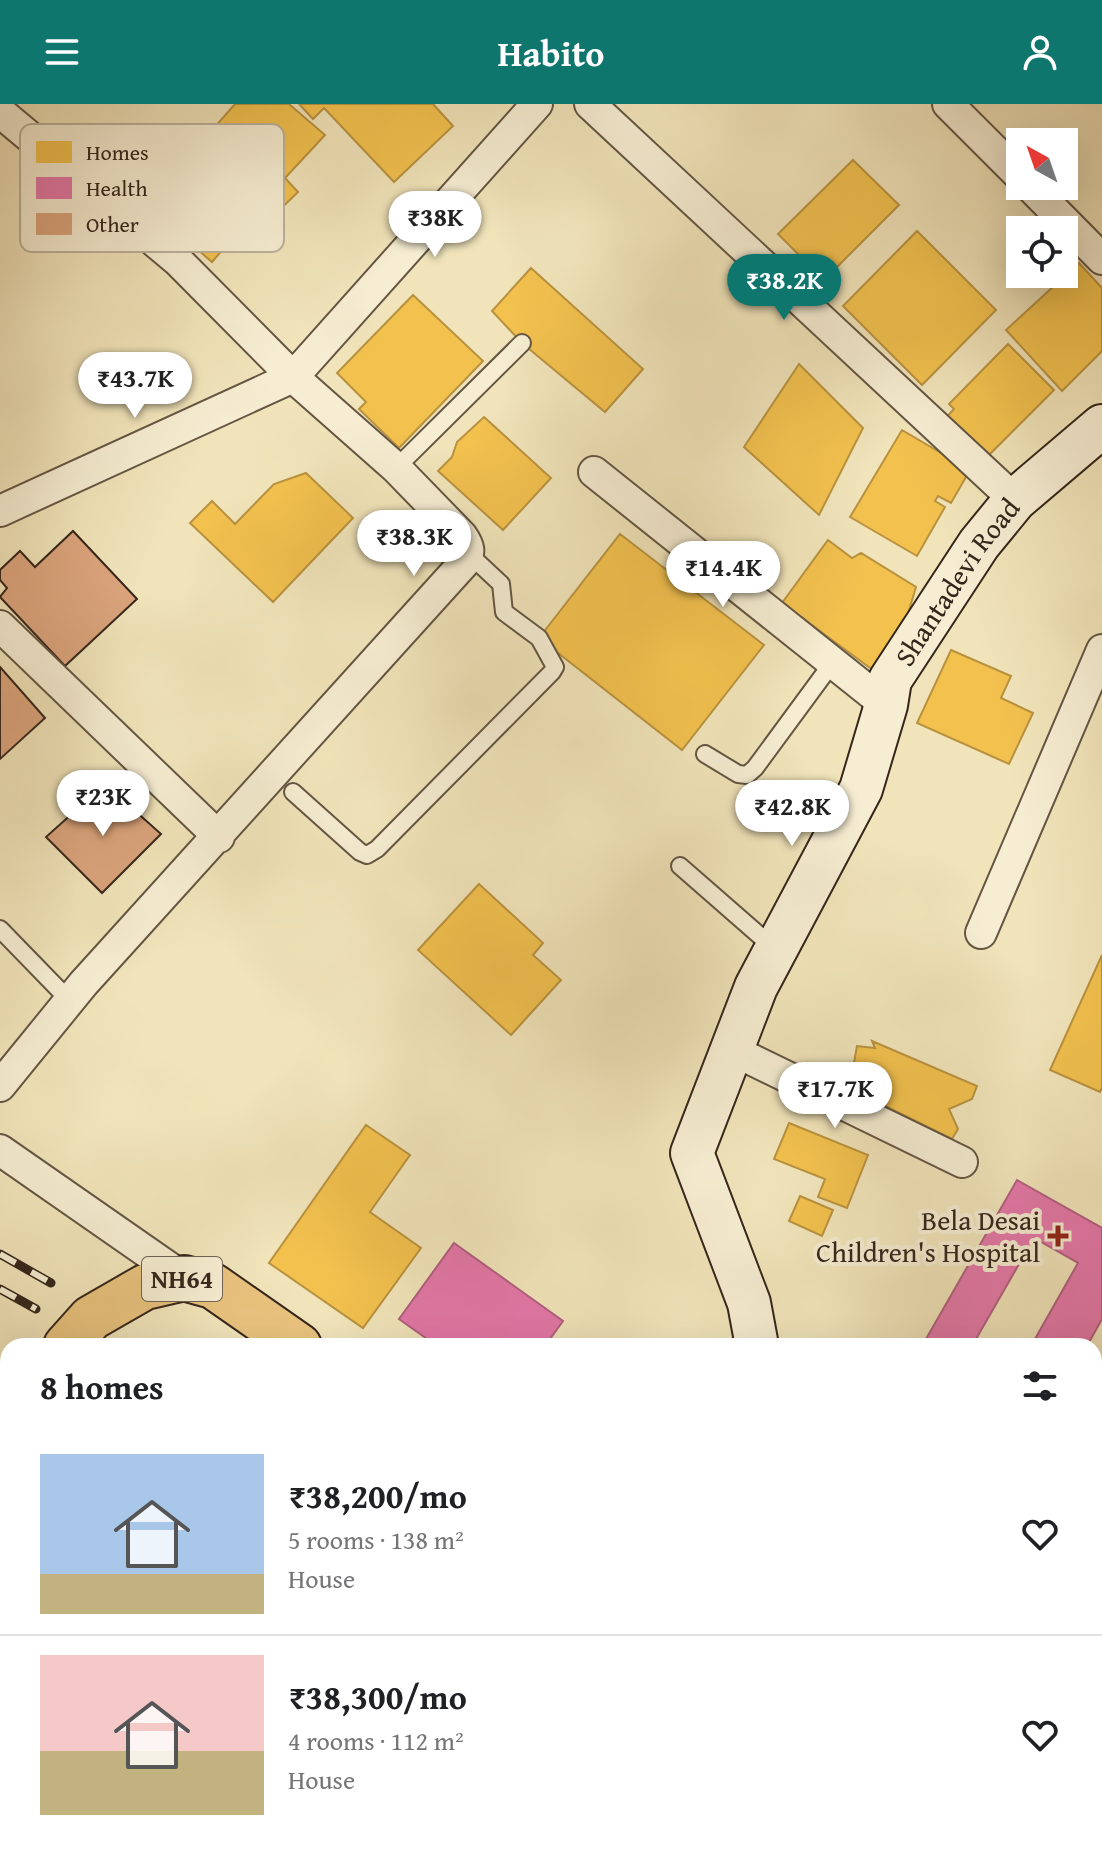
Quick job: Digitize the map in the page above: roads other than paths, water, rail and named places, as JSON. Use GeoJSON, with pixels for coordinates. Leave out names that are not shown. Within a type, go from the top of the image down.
{"type":"FeatureCollection","features":[{"type":"Feature","properties":{"kind":"highway","name":"NH64"},"geometry":{"type":"LineString","coordinates":[[73,1338],[91,1318],[145,1287],[184,1278],[213,1286],[288,1338]]}},
{"type":"Feature","properties":{"kind":"street"},"geometry":{"type":"LineString","coordinates":[[0,511],[293,377],[537,104]]}},
{"type":"Feature","properties":{"kind":"street"},"geometry":{"type":"LineString","coordinates":[[590,104],[1015,500]]}},
{"type":"Feature","properties":{"kind":"street"},"geometry":{"type":"LineString","coordinates":[[948,104],[1006,162]]}},
{"type":"Feature","properties":{"kind":"street"},"geometry":{"type":"LineString","coordinates":[[0,112],[20,129]]}},
{"type":"Feature","properties":{"kind":"street"},"geometry":{"type":"LineString","coordinates":[[1044,200],[1102,259]]}},
{"type":"Feature","properties":{"kind":"street"},"geometry":{"type":"LineString","coordinates":[[0,1086],[69,1000],[219,837],[469,554],[468,544],[462,536],[396,468],[293,377],[167,252]]}},
{"type":"Feature","properties":{"kind":"street","name":"Shantadevi Road"},"geometry":{"type":"LineString","coordinates":[[756,1338],[749,1303],[692,1153],[756,987],[861,789],[886,705],[890,680],[979,544],[1015,500],[1102,426]]}},
{"type":"Feature","properties":{"kind":"street"},"geometry":{"type":"LineString","coordinates":[[594,472],[886,705]]}},
{"type":"Feature","properties":{"kind":"street"},"geometry":{"type":"LineString","coordinates":[[0,626],[219,837]]}},
{"type":"Feature","properties":{"kind":"street"},"geometry":{"type":"LineString","coordinates":[[981,933],[1101,653]]}},
{"type":"Feature","properties":{"kind":"street"},"geometry":{"type":"LineString","coordinates":[[732,1050],[962,1162]]}},
{"type":"Feature","properties":{"kind":"street"},"geometry":{"type":"LineString","coordinates":[[0,1150],[184,1278]]}},
{"type":"Feature","properties":{"kind":"lane"},"geometry":{"type":"LineString","coordinates":[[396,468],[522,343]]}},
{"type":"Feature","properties":{"kind":"lane"},"geometry":{"type":"LineString","coordinates":[[293,792],[367,855],[377,849],[552,672],[555,667],[539,638],[504,612],[501,584],[469,554]]}},
{"type":"Feature","properties":{"kind":"lane"},"geometry":{"type":"LineString","coordinates":[[705,754],[738,774],[747,775],[833,662]]}},
{"type":"Feature","properties":{"kind":"lane"},"geometry":{"type":"LineString","coordinates":[[680,866],[776,950]]}},
{"type":"Feature","properties":{"kind":"lane"},"geometry":{"type":"LineString","coordinates":[[0,929],[69,1000]]}},
{"type":"Feature","properties":{"kind":"railway"},"geometry":{"type":"LineString","coordinates":[[0,1254],[51,1283]]}},
{"type":"Feature","properties":{"kind":"railway"},"geometry":{"type":"LineString","coordinates":[[0,1289],[36,1309]]}},
{"type":"Feature","properties":{"kind":"place","name":"Bela Desai Children's Hospital"},"geometry":{"type":"Point","coordinates":[1058,1236]}}]}
